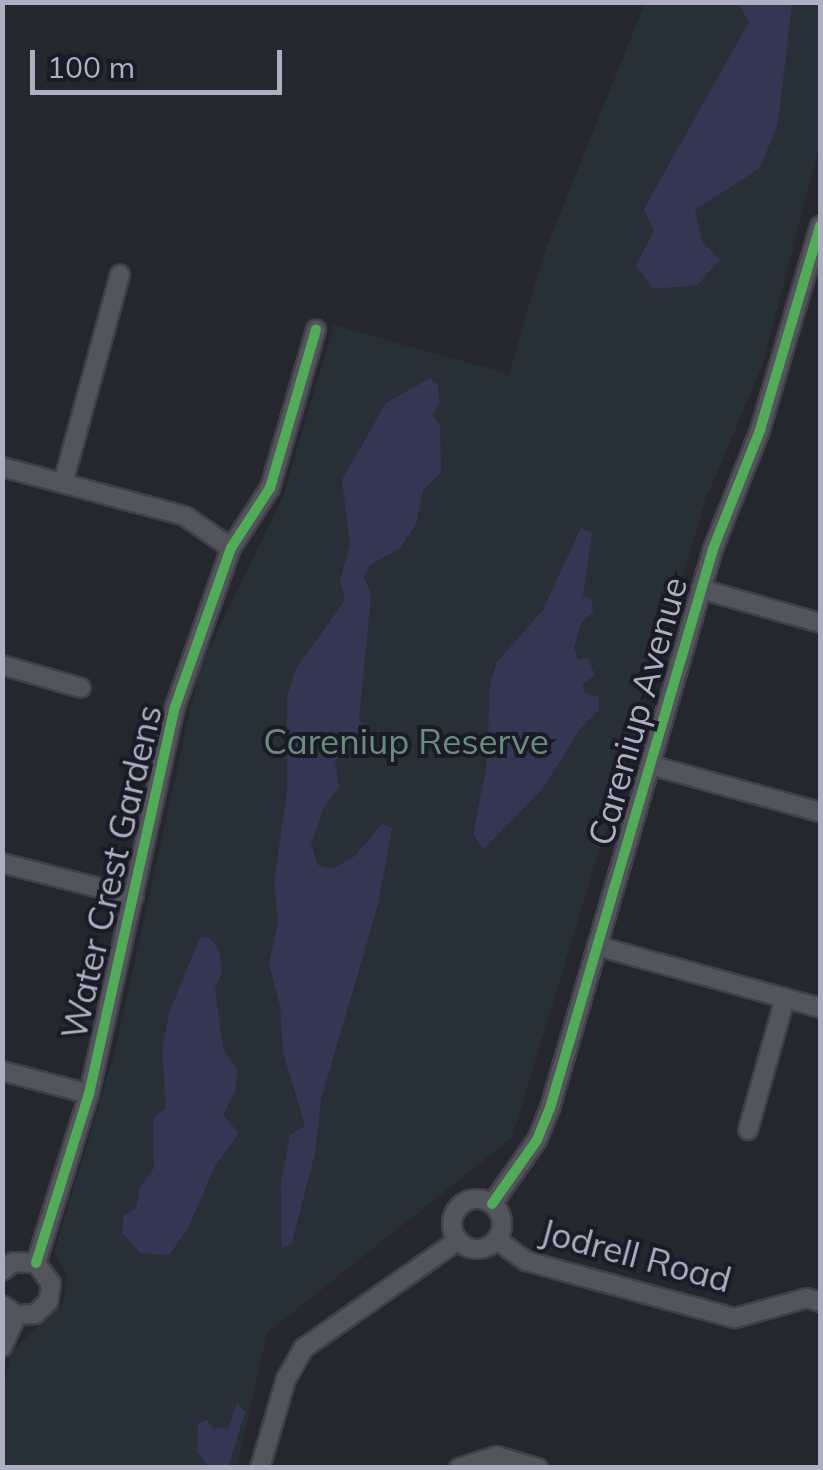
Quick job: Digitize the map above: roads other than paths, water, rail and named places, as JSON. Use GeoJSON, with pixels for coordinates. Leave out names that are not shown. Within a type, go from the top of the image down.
{"type":"FeatureCollection","features":[{"type":"Feature","properties":{"kind":"street","name":"Careniup Avenue"},"geometry":{"type":"LineString","coordinates":[[492,1204],[544,1124],[701,589],[813,283],[820,226]]}},
{"type":"Feature","properties":{"kind":"street"},"geometry":{"type":"LineString","coordinates":[[63,482],[120,275]]}},
{"type":"Feature","properties":{"kind":"street","name":"Water Crest Gardens"},"geometry":{"type":"LineString","coordinates":[[36,1263],[89,1094],[175,707],[231,548],[270,488],[316,330]]}},
{"type":"Feature","properties":{"kind":"street"},"geometry":{"type":"LineString","coordinates":[[2,466],[186,516],[231,548]]}},
{"type":"Feature","properties":{"kind":"street"},"geometry":{"type":"LineString","coordinates":[[701,589],[820,622]]}},
{"type":"Feature","properties":{"kind":"street"},"geometry":{"type":"LineString","coordinates":[[2,665],[81,688]]}},
{"type":"Feature","properties":{"kind":"street"},"geometry":{"type":"LineString","coordinates":[[650,765],[820,812]]}},
{"type":"Feature","properties":{"kind":"street"},"geometry":{"type":"LineString","coordinates":[[2,863],[134,897]]}},
{"type":"Feature","properties":{"kind":"street"},"geometry":{"type":"LineString","coordinates":[[597,946],[820,1008]]}},
{"type":"Feature","properties":{"kind":"street"},"geometry":{"type":"LineString","coordinates":[[748,1130],[785,998]]}},
{"type":"Feature","properties":{"kind":"street"},"geometry":{"type":"LineString","coordinates":[[2,1071],[89,1094]]}},
{"type":"Feature","properties":{"kind":"street"},"geometry":{"type":"LineString","coordinates":[[475,1199],[492,1204],[503,1225],[497,1240],[473,1249],[458,1240],[452,1223],[459,1207],[475,1199]]}},
{"type":"Feature","properties":{"kind":"street"},"geometry":{"type":"LineString","coordinates":[[260,1468],[286,1378],[304,1348],[458,1240]]}},
{"type":"Feature","properties":{"kind":"street","name":"Jodrell Road"},"geometry":{"type":"LineString","coordinates":[[497,1240],[526,1261],[735,1318],[808,1298],[820,1302]]}},
{"type":"Feature","properties":{"kind":"street"},"geometry":{"type":"LineString","coordinates":[[2,1347],[10,1310],[34,1314],[51,1294],[49,1276],[36,1263],[6,1265]]}},
{"type":"Feature","properties":{"kind":"street"},"geometry":{"type":"LineString","coordinates":[[459,1468],[496,1456],[538,1468]]}},
{"type":"Feature","properties":{"kind":"water"},"geometry":{"type":"Polygon","coordinates":[[[738,3],[792,3],[778,123],[760,168],[695,210],[702,241],[720,260],[697,285],[653,289],[636,265],[654,231],[644,209],[749,22],[738,3]]]}},
{"type":"Feature","properties":{"kind":"water"},"geometry":{"type":"Polygon","coordinates":[[[430,378],[438,385],[439,403],[432,415],[440,426],[441,472],[423,490],[416,524],[400,548],[370,565],[364,577],[371,595],[359,719],[372,737],[368,745],[348,749],[335,761],[339,787],[323,809],[311,844],[318,865],[333,869],[355,856],[382,824],[392,828],[378,905],[321,1099],[315,1153],[292,1242],[282,1249],[281,1184],[290,1135],[305,1126],[283,1052],[280,1006],[269,964],[278,921],[274,883],[287,791],[287,697],[296,669],[345,600],[340,580],[350,545],[342,480],[386,403],[430,378]]]}},
{"type":"Feature","properties":{"kind":"water"},"geometry":{"type":"Polygon","coordinates":[[[581,528],[592,533],[583,595],[592,600],[593,612],[581,623],[574,648],[578,660],[588,657],[595,676],[582,684],[585,693],[598,697],[599,710],[581,728],[543,788],[483,850],[473,834],[487,763],[490,684],[497,662],[543,610],[581,528]]]}},
{"type":"Feature","properties":{"kind":"water"},"geometry":{"type":"Polygon","coordinates":[[[200,937],[210,938],[220,952],[222,972],[215,988],[223,1049],[238,1070],[235,1091],[223,1115],[239,1133],[216,1164],[188,1228],[169,1255],[141,1253],[122,1233],[124,1216],[136,1208],[140,1187],[154,1168],[153,1119],[166,1108],[162,1050],[170,1011],[200,937]]]}},
{"type":"Feature","properties":{"kind":"water"},"geometry":{"type":"Polygon","coordinates":[[[237,1403],[245,1412],[228,1467],[209,1467],[197,1452],[198,1424],[207,1420],[213,1428],[228,1428],[237,1403]]]}},
{"type":"Feature","properties":{"kind":"park label","name":"Careniup Reserve"},"geometry":{"type":"Point","coordinates":[406,741]}}]}
